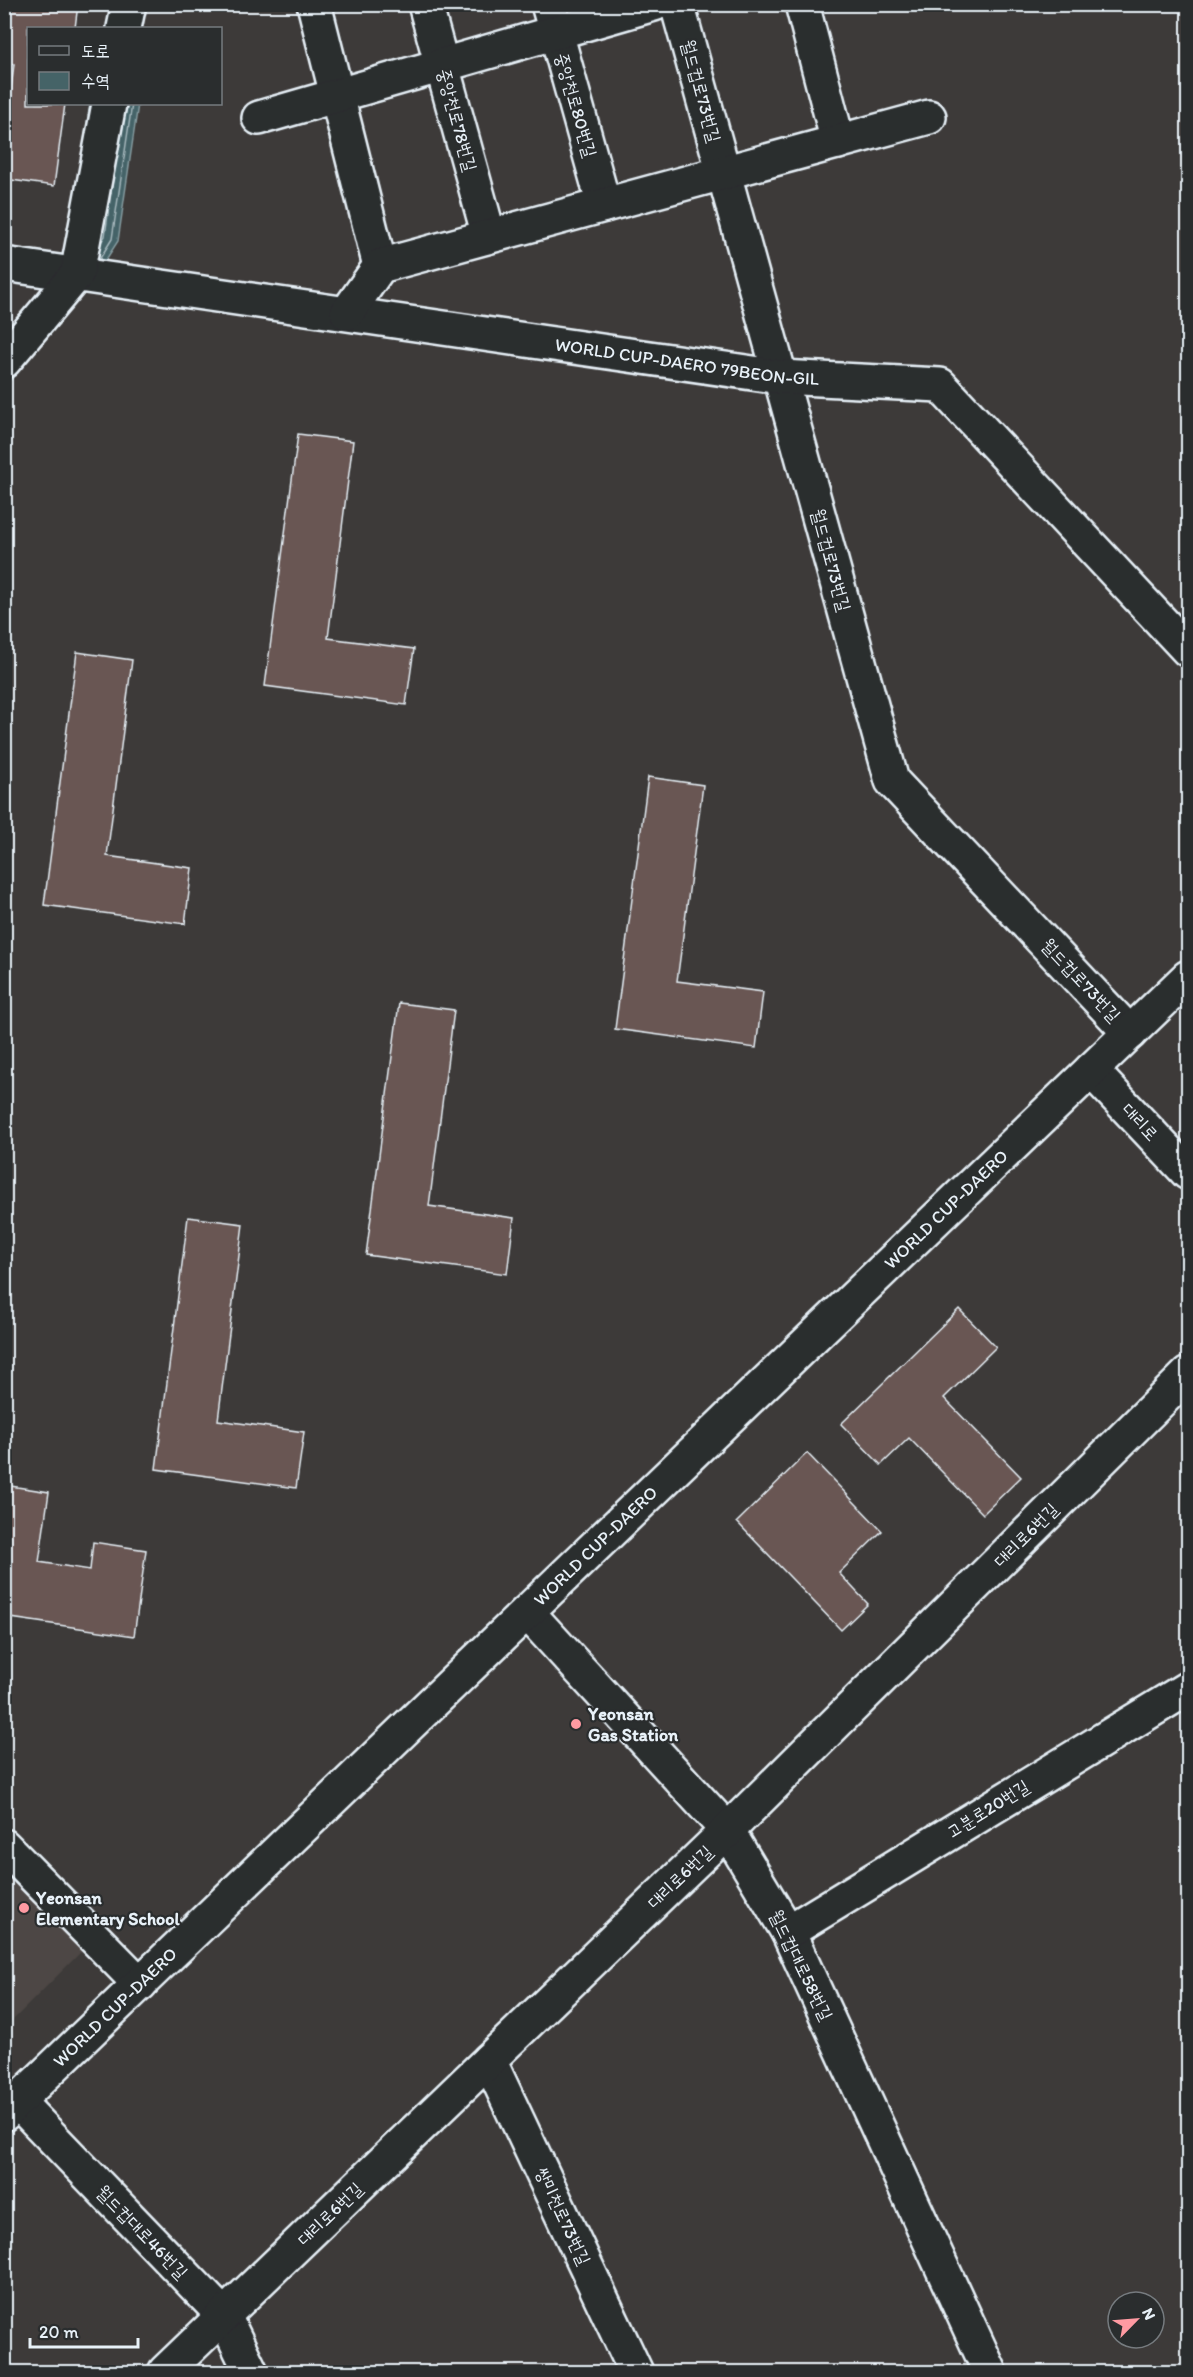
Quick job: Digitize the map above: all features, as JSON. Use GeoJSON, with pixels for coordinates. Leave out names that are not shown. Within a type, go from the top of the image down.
{"type":"FeatureCollection","features":[{"type":"Feature","properties":{"kind":"street"},"geometry":{"type":"LineString","coordinates":[[124,27],[129,4]]}},
{"type":"Feature","properties":{"kind":"street"},"geometry":{"type":"LineString","coordinates":[[314,4],[381,266]]}},
{"type":"Feature","properties":{"kind":"street","name":"중앙천로78번길"},"geometry":{"type":"LineString","coordinates":[[425,4],[489,236]]}},
{"type":"Feature","properties":{"kind":"street"},"geometry":{"type":"LineString","coordinates":[[259,118],[442,66],[552,19],[654,4]]}},
{"type":"Feature","properties":{"kind":"street","name":"월드컵로73번길"},"geometry":{"type":"LineString","coordinates":[[677,4],[892,781],[1130,1033]]}},
{"type":"Feature","properties":{"kind":"street"},"geometry":{"type":"LineString","coordinates":[[802,4],[838,142]]}},
{"type":"Feature","properties":{"kind":"street","name":"중앙천로80번길"},"geometry":{"type":"LineString","coordinates":[[552,19],[604,205]]}},
{"type":"Feature","properties":{"kind":"street"},"geometry":{"type":"LineString","coordinates":[[4,361],[77,274],[110,105]]}},
{"type":"Feature","properties":{"kind":"street"},"geometry":{"type":"LineString","coordinates":[[347,313],[381,266],[929,117]]}},
{"type":"Feature","properties":{"kind":"street","name":"WORLD CUP-DAERO 79BEON-GIL"},"geometry":{"type":"LineString","coordinates":[[4,264],[780,377],[940,385],[1188,650]]}},
{"type":"Feature","properties":{"kind":"street","name":"WORLD CUP-DAERO"},"geometry":{"type":"LineString","coordinates":[[11,2108],[1188,977]]}},
{"type":"Feature","properties":{"kind":"street","name":"대리로"},"geometry":{"type":"LineString","coordinates":[[1091,1070],[1188,1173]]}},
{"type":"Feature","properties":{"kind":"street","name":"대리로6번길"},"geometry":{"type":"LineString","coordinates":[[165,2373],[728,1830],[1188,1374]]}},
{"type":"Feature","properties":{"kind":"street","name":"월드컵대로58번길"},"geometry":{"type":"LineString","coordinates":[[527,1612],[728,1830],[788,1932],[990,2373]]}},
{"type":"Feature","properties":{"kind":"street","name":"고분로20번길"},"geometry":{"type":"LineString","coordinates":[[788,1932],[1188,1688]]}},
{"type":"Feature","properties":{"kind":"street"},"geometry":{"type":"LineString","coordinates":[[4,1846],[140,1984]]}},
{"type":"Feature","properties":{"kind":"street","name":"쌍미천로73번길"},"geometry":{"type":"LineString","coordinates":[[489,2060],[636,2373]]}},
{"type":"Feature","properties":{"kind":"street","name":"월드컵대로46번길"},"geometry":{"type":"LineString","coordinates":[[11,2108],[224,2316],[251,2373]]}},
{"type":"Feature","properties":{"kind":"shaded area","name":"Yeonsan Elementary School"},"geometry":{"type":"Polygon","coordinates":[[[5,1867],[83,1950],[5,2028],[5,1867]]]}},
{"type":"Feature","properties":{"kind":"water"},"geometry":{"type":"Polygon","coordinates":[[[90,105],[138,105],[118,241],[94,278],[5,387],[5,335],[65,261],[90,105]]]}},
{"type":"Feature","properties":{"kind":"building"},"geometry":{"type":"Polygon","coordinates":[[[21,4],[78,4],[75,27],[27,27],[27,105],[65,105],[54,186],[4,179],[4,96],[10,97],[14,64],[4,63],[4,5],[21,7],[21,4]]]}},
{"type":"Feature","properties":{"kind":"building"},"geometry":{"type":"Polygon","coordinates":[[[298,434],[353,441],[328,638],[414,649],[406,705],[265,686],[298,434]]]}},
{"type":"Feature","properties":{"kind":"building"},"geometry":{"type":"Polygon","coordinates":[[[77,652],[132,660],[107,856],[192,868],[185,924],[44,905],[77,652]]]}},
{"type":"Feature","properties":{"kind":"building"},"geometry":{"type":"Polygon","coordinates":[[[648,777],[703,785],[677,981],[763,992],[756,1048],[615,1029],[648,777]]]}},
{"type":"Feature","properties":{"kind":"building"},"geometry":{"type":"Polygon","coordinates":[[[399,1003],[454,1010],[429,1206],[514,1218],[507,1274],[366,1255],[399,1003]]]}},
{"type":"Feature","properties":{"kind":"building"},"geometry":{"type":"Polygon","coordinates":[[[188,1217],[243,1224],[218,1420],[304,1432],[296,1488],[156,1469],[188,1217]]]}},
{"type":"Feature","properties":{"kind":"building"},"geometry":{"type":"Polygon","coordinates":[[[959,1309],[996,1347],[944,1398],[1021,1477],[983,1514],[909,1438],[881,1465],[841,1424],[959,1309]]]}},
{"type":"Feature","properties":{"kind":"building"},"geometry":{"type":"Polygon","coordinates":[[[807,1453],[882,1531],[839,1573],[868,1604],[841,1630],[737,1522],[807,1453]]]}},
{"type":"Feature","properties":{"kind":"building"},"geometry":{"type":"Polygon","coordinates":[[[4,1485],[49,1492],[39,1562],[90,1570],[93,1542],[146,1550],[134,1636],[4,1617],[4,1584],[10,1548],[4,1548],[4,1485]]]}},
{"type":"Feature","properties":{"kind":"place","name":"Yeonsan Gas Station"},"geometry":{"type":"Point","coordinates":[576,1724]}},
{"type":"Feature","properties":{"kind":"place","name":"Yeonsan Elementary School"},"geometry":{"type":"Point","coordinates":[24,1908]}}]}
